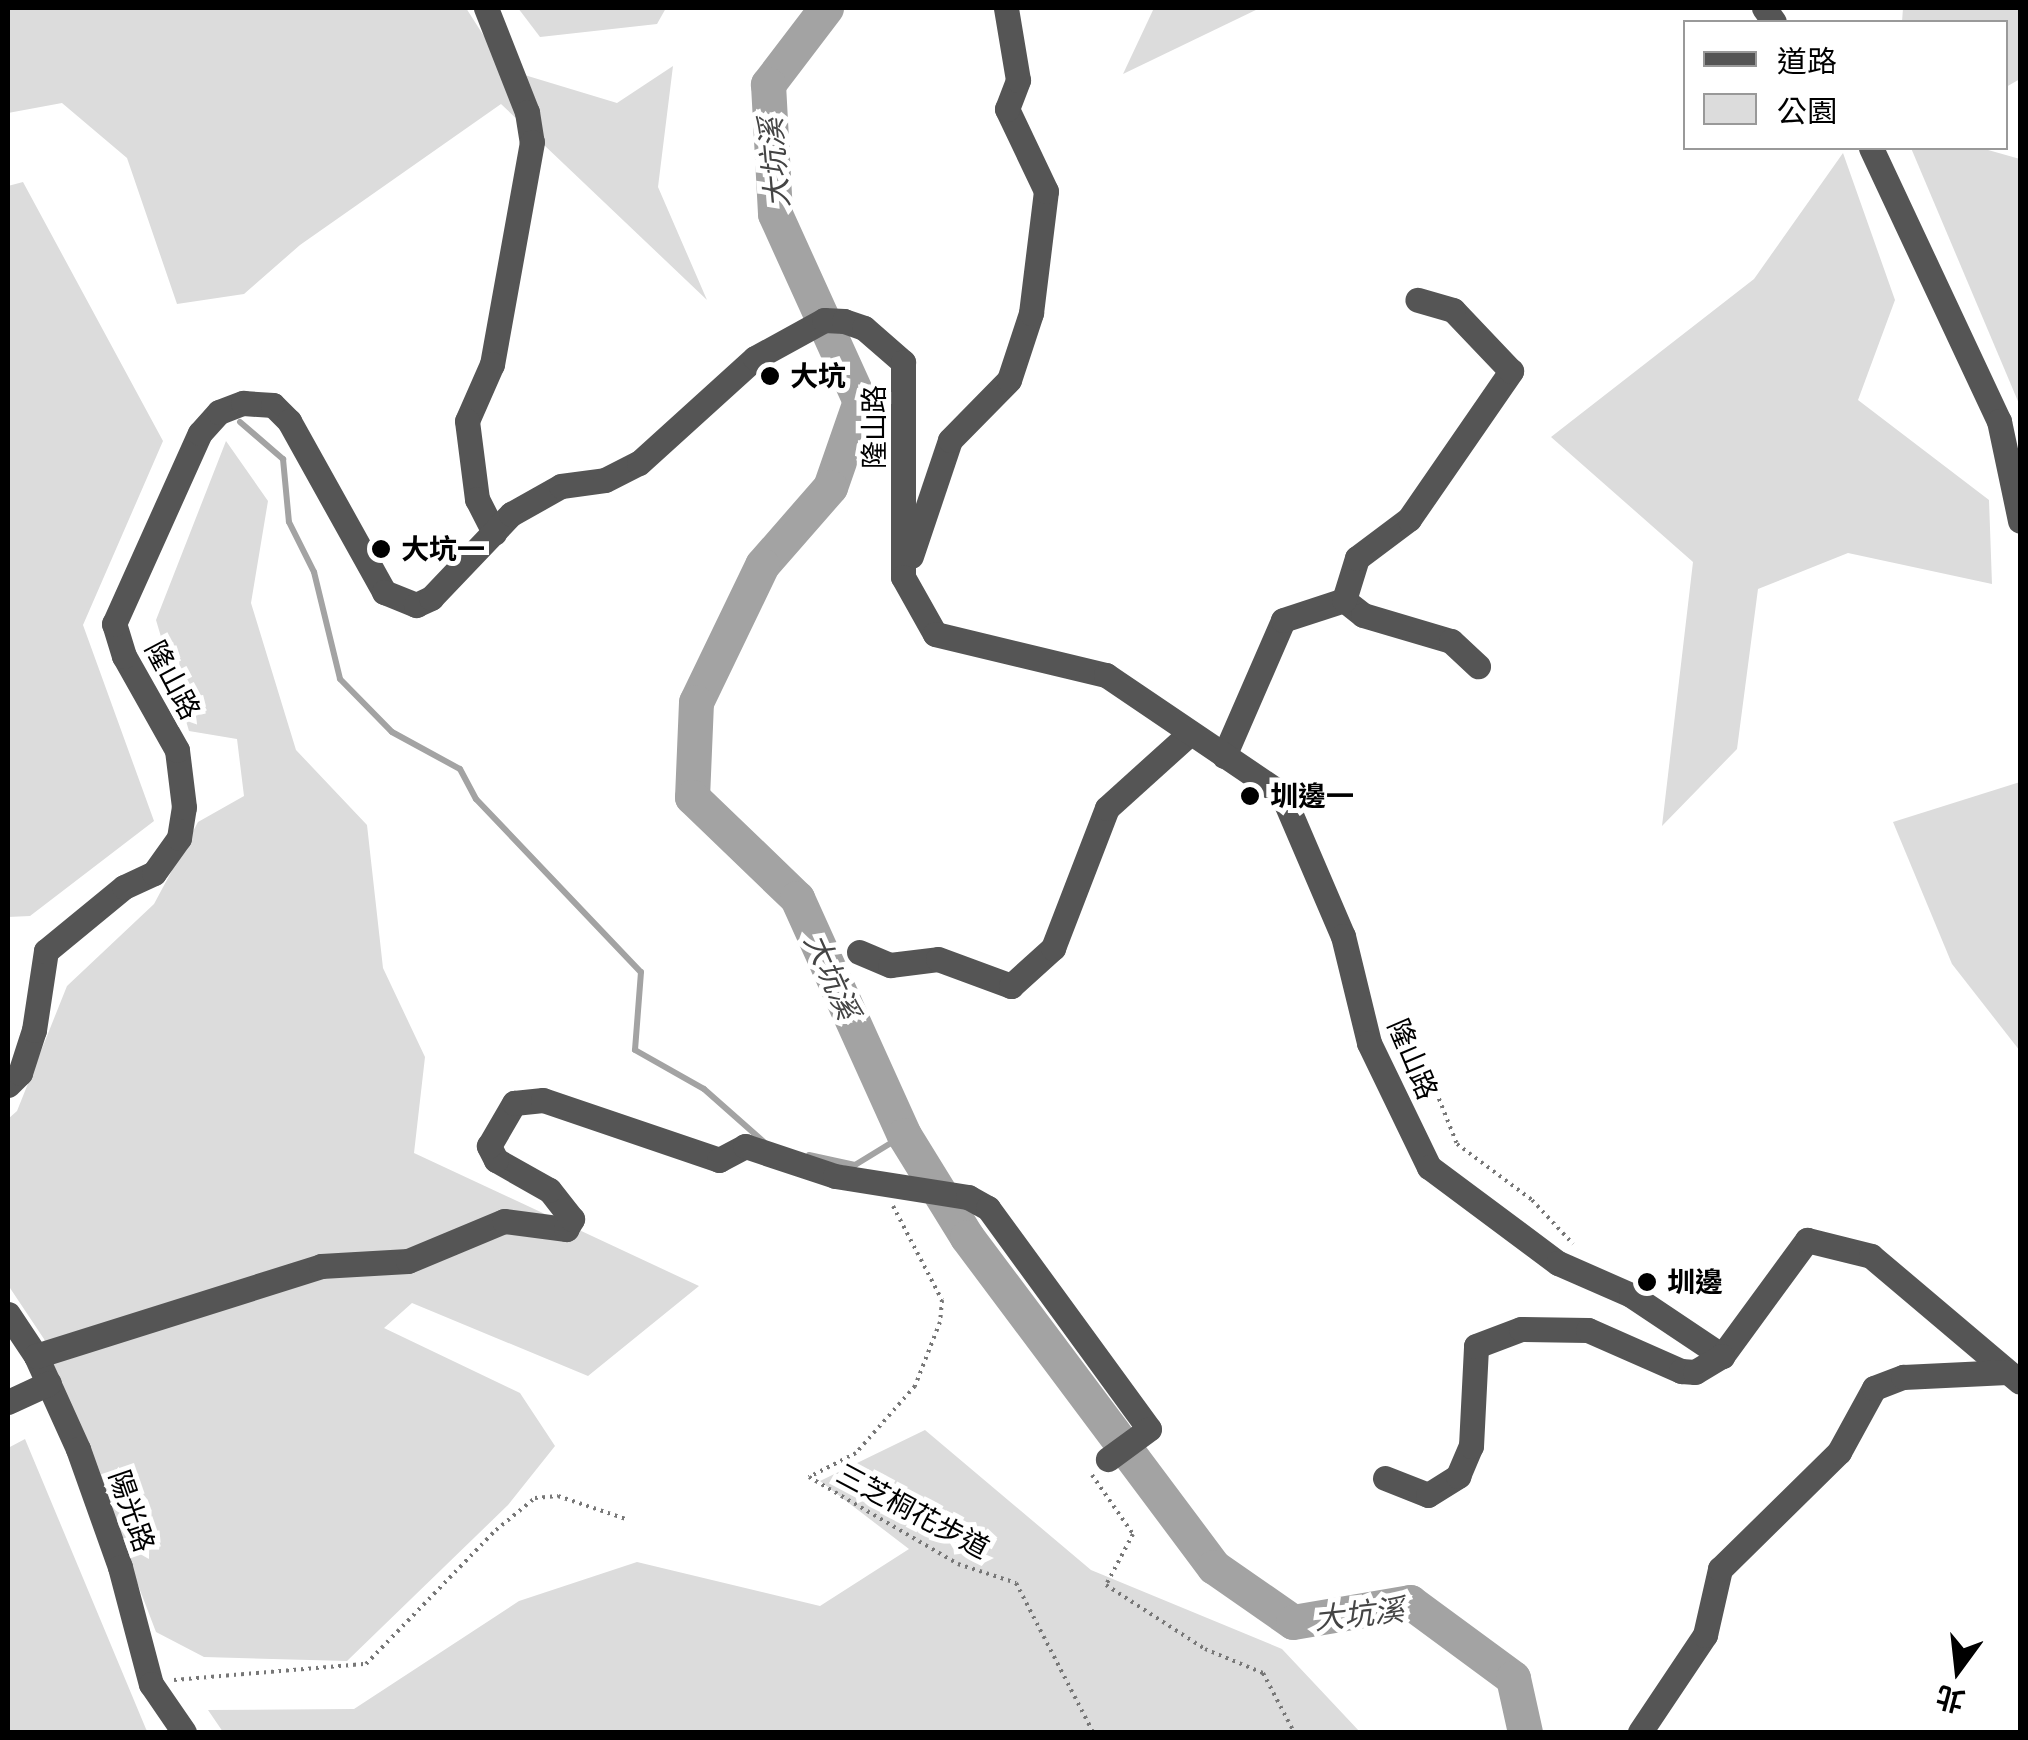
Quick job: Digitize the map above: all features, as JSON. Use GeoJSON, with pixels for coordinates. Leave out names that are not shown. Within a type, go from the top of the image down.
{"type":"FeatureCollection","features":[{"type":"Feature","properties":{"kind":"street"},"geometry":{"type":"LineString","coordinates":[[486,8],[527,112],[532,142],[492,364],[468,421],[477,499],[494,533]]}},
{"type":"Feature","properties":{"kind":"street"},"geometry":{"type":"LineString","coordinates":[[903,578],[950,440],[1009,380],[1031,313],[1046,191],[1007,109],[1018,80],[1006,8]]}},
{"type":"Feature","properties":{"kind":"street"},"geometry":{"type":"LineString","coordinates":[[1872,150],[1992,404],[2020,521]]}},
{"type":"Feature","properties":{"kind":"street"},"geometry":{"type":"LineString","coordinates":[[1344,600],[1357,558],[1409,519],[1511,371],[1453,310],[1417,300]]}},
{"type":"Feature","properties":{"kind":"street","name":"隆山路"},"geometry":{"type":"LineString","coordinates":[[8,1085],[20,1073],[34,1030],[46,951],[124,887],[154,872],[179,838],[184,807],[176,750],[124,656],[114,624],[200,433],[231,407],[273,405],[289,421],[384,592],[416,604],[431,598],[511,514],[561,486],[605,480],[639,463],[726,381],[776,344],[824,320],[864,328],[903,362],[903,578],[934,634],[1106,675],[1282,794],[1343,936],[1369,1043],[1429,1167],[1558,1263],[1631,1295],[1722,1356]]}},
{"type":"Feature","properties":{"kind":"street"},"geometry":{"type":"LineString","coordinates":[[1344,600],[1363,615],[1452,641],[1478,666]]}},
{"type":"Feature","properties":{"kind":"street"},"geometry":{"type":"LineString","coordinates":[[1224,756],[1283,620],[1344,600]]}},
{"type":"Feature","properties":{"kind":"street"},"geometry":{"type":"LineString","coordinates":[[859,952],[890,966],[938,959],[1011,986],[1053,948],[1107,808],[1190,733]]}},
{"type":"Feature","properties":{"kind":"street"},"geometry":{"type":"LineString","coordinates":[[36,1356],[321,1266],[408,1261],[504,1221],[566,1229],[572,1218],[550,1190],[496,1160],[489,1146],[514,1103],[543,1100],[720,1160],[745,1146],[881,1184],[968,1198],[988,1208],[1149,1429],[1108,1459]]}},
{"type":"Feature","properties":{"kind":"street"},"geometry":{"type":"LineString","coordinates":[[1385,1478],[1404,1491],[1428,1495],[1458,1476],[1472,1446],[1476,1346],[1521,1328],[1588,1330],[1681,1372],[1695,1372],[1722,1356],[1807,1240],[1871,1256],[2014,1377]]}},
{"type":"Feature","properties":{"kind":"street","name":"陽光路"},"geometry":{"type":"LineString","coordinates":[[8,1314],[49,1384],[120,1567],[151,1684],[184,1732]]}},
{"type":"Feature","properties":{"kind":"street"},"geometry":{"type":"LineString","coordinates":[[1640,1732],[1705,1635],[1720,1568],[1839,1452],[1874,1388],[1903,1377],[2014,1377]]}},
{"type":"Feature","properties":{"kind":"street"},"geometry":{"type":"LineString","coordinates":[[8,1402],[49,1384]]}},
{"type":"Feature","properties":{"kind":"path"},"geometry":{"type":"LineString","coordinates":[[1414,1036],[1457,1144],[1562,1227],[1594,1279]]}},
{"type":"Feature","properties":{"kind":"path","name":"三芝桐花步道"},"geometry":{"type":"LineString","coordinates":[[881,1184],[942,1300],[940,1322],[914,1386],[856,1453],[809,1477],[958,1564],[1016,1583],[1093,1732]]}},
{"type":"Feature","properties":{"kind":"path"},"geometry":{"type":"LineString","coordinates":[[1108,1459],[1086,1465],[1133,1534],[1106,1586],[1206,1648],[1263,1672],[1294,1732]]}},
{"type":"Feature","properties":{"kind":"path"},"geometry":{"type":"LineString","coordinates":[[151,1684],[214,1672],[366,1664],[496,1530],[536,1498],[558,1496],[626,1519]]}},
{"type":"Feature","properties":{"kind":"green space"},"geometry":{"type":"Polygon","coordinates":[[[8,8],[466,8],[505,69],[617,103],[673,66],[658,187],[707,300],[501,104],[300,245],[244,294],[177,304],[127,158],[62,103],[8,113],[8,8]]]}},
{"type":"Feature","properties":{"kind":"green space"},"geometry":{"type":"Polygon","coordinates":[[[518,8],[666,8],[657,24],[540,37],[518,8]]]}},
{"type":"Feature","properties":{"kind":"green space"},"geometry":{"type":"Polygon","coordinates":[[[1154,8],[1260,8],[1123,74],[1154,8]]]}},
{"type":"Feature","properties":{"kind":"green space"},"geometry":{"type":"Polygon","coordinates":[[[1903,8],[2020,8],[2020,79],[2008,86],[2008,20],[1902,20],[1903,8]]]}},
{"type":"Feature","properties":{"kind":"green space"},"geometry":{"type":"Polygon","coordinates":[[[1912,150],[1988,150],[2020,159],[2020,406],[1912,150]]]}},
{"type":"Feature","properties":{"kind":"green space"},"geometry":{"type":"Polygon","coordinates":[[[1843,153],[1895,300],[1858,400],[1989,500],[1992,584],[1848,553],[1758,589],[1737,749],[1662,826],[1693,562],[1551,437],[1754,279],[1843,153]]]}},
{"type":"Feature","properties":{"kind":"green space"},"geometry":{"type":"Polygon","coordinates":[[[23,182],[163,441],[83,625],[154,821],[30,916],[8,917],[8,186],[23,182]]]}},
{"type":"Feature","properties":{"kind":"green space"},"geometry":{"type":"Polygon","coordinates":[[[226,441],[268,501],[251,603],[296,750],[367,825],[383,968],[425,1057],[414,1153],[699,1286],[588,1376],[412,1303],[384,1328],[520,1393],[555,1446],[508,1505],[347,1661],[204,1657],[156,1632],[44,1339],[8,1285],[8,1119],[17,1111],[67,986],[154,904],[198,822],[244,796],[237,739],[189,731],[156,620],[226,441]]]}},
{"type":"Feature","properties":{"kind":"green space"},"geometry":{"type":"Polygon","coordinates":[[[2020,782],[2020,1051],[1952,964],[1893,822],[2020,782]]]}},
{"type":"Feature","properties":{"kind":"green space"},"geometry":{"type":"Polygon","coordinates":[[[925,1430],[1091,1570],[1282,1649],[1360,1732],[223,1732],[208,1710],[354,1709],[519,1601],[637,1562],[820,1606],[909,1549],[820,1481],[925,1430]]]}},
{"type":"Feature","properties":{"kind":"green space"},"geometry":{"type":"Polygon","coordinates":[[[25,1439],[148,1732],[8,1732],[8,1448],[25,1439]]]}},
{"type":"Feature","properties":{"kind":"waterway","name":"大坑溪"},"geometry":{"type":"LineString","coordinates":[[826,8],[768,84],[775,214],[860,401],[830,487],[762,565],[696,702],[692,797],[797,898],[904,1135],[967,1237],[1214,1567],[1293,1622],[1410,1602],[1513,1678],[1525,1732]]}},
{"type":"Feature","properties":{"kind":"waterway"},"geometry":{"type":"LineString","coordinates":[[240,422],[283,459],[289,522],[314,572],[340,679],[392,732],[460,769],[476,799],[641,972],[635,1050],[704,1089],[764,1142]]}},
{"type":"Feature","properties":{"kind":"waterway"},"geometry":{"type":"LineString","coordinates":[[809,1155],[855,1165],[904,1135]]}},
{"type":"Feature","properties":{"kind":"place","name":"大坑"},"geometry":{"type":"Point","coordinates":[770,376]}},
{"type":"Feature","properties":{"kind":"place","name":"大坑一"},"geometry":{"type":"Point","coordinates":[381,549]}},
{"type":"Feature","properties":{"kind":"place","name":"圳邊一"},"geometry":{"type":"Point","coordinates":[1250,796]}},
{"type":"Feature","properties":{"kind":"place","name":"圳邊"},"geometry":{"type":"Point","coordinates":[1647,1282]}}]}
